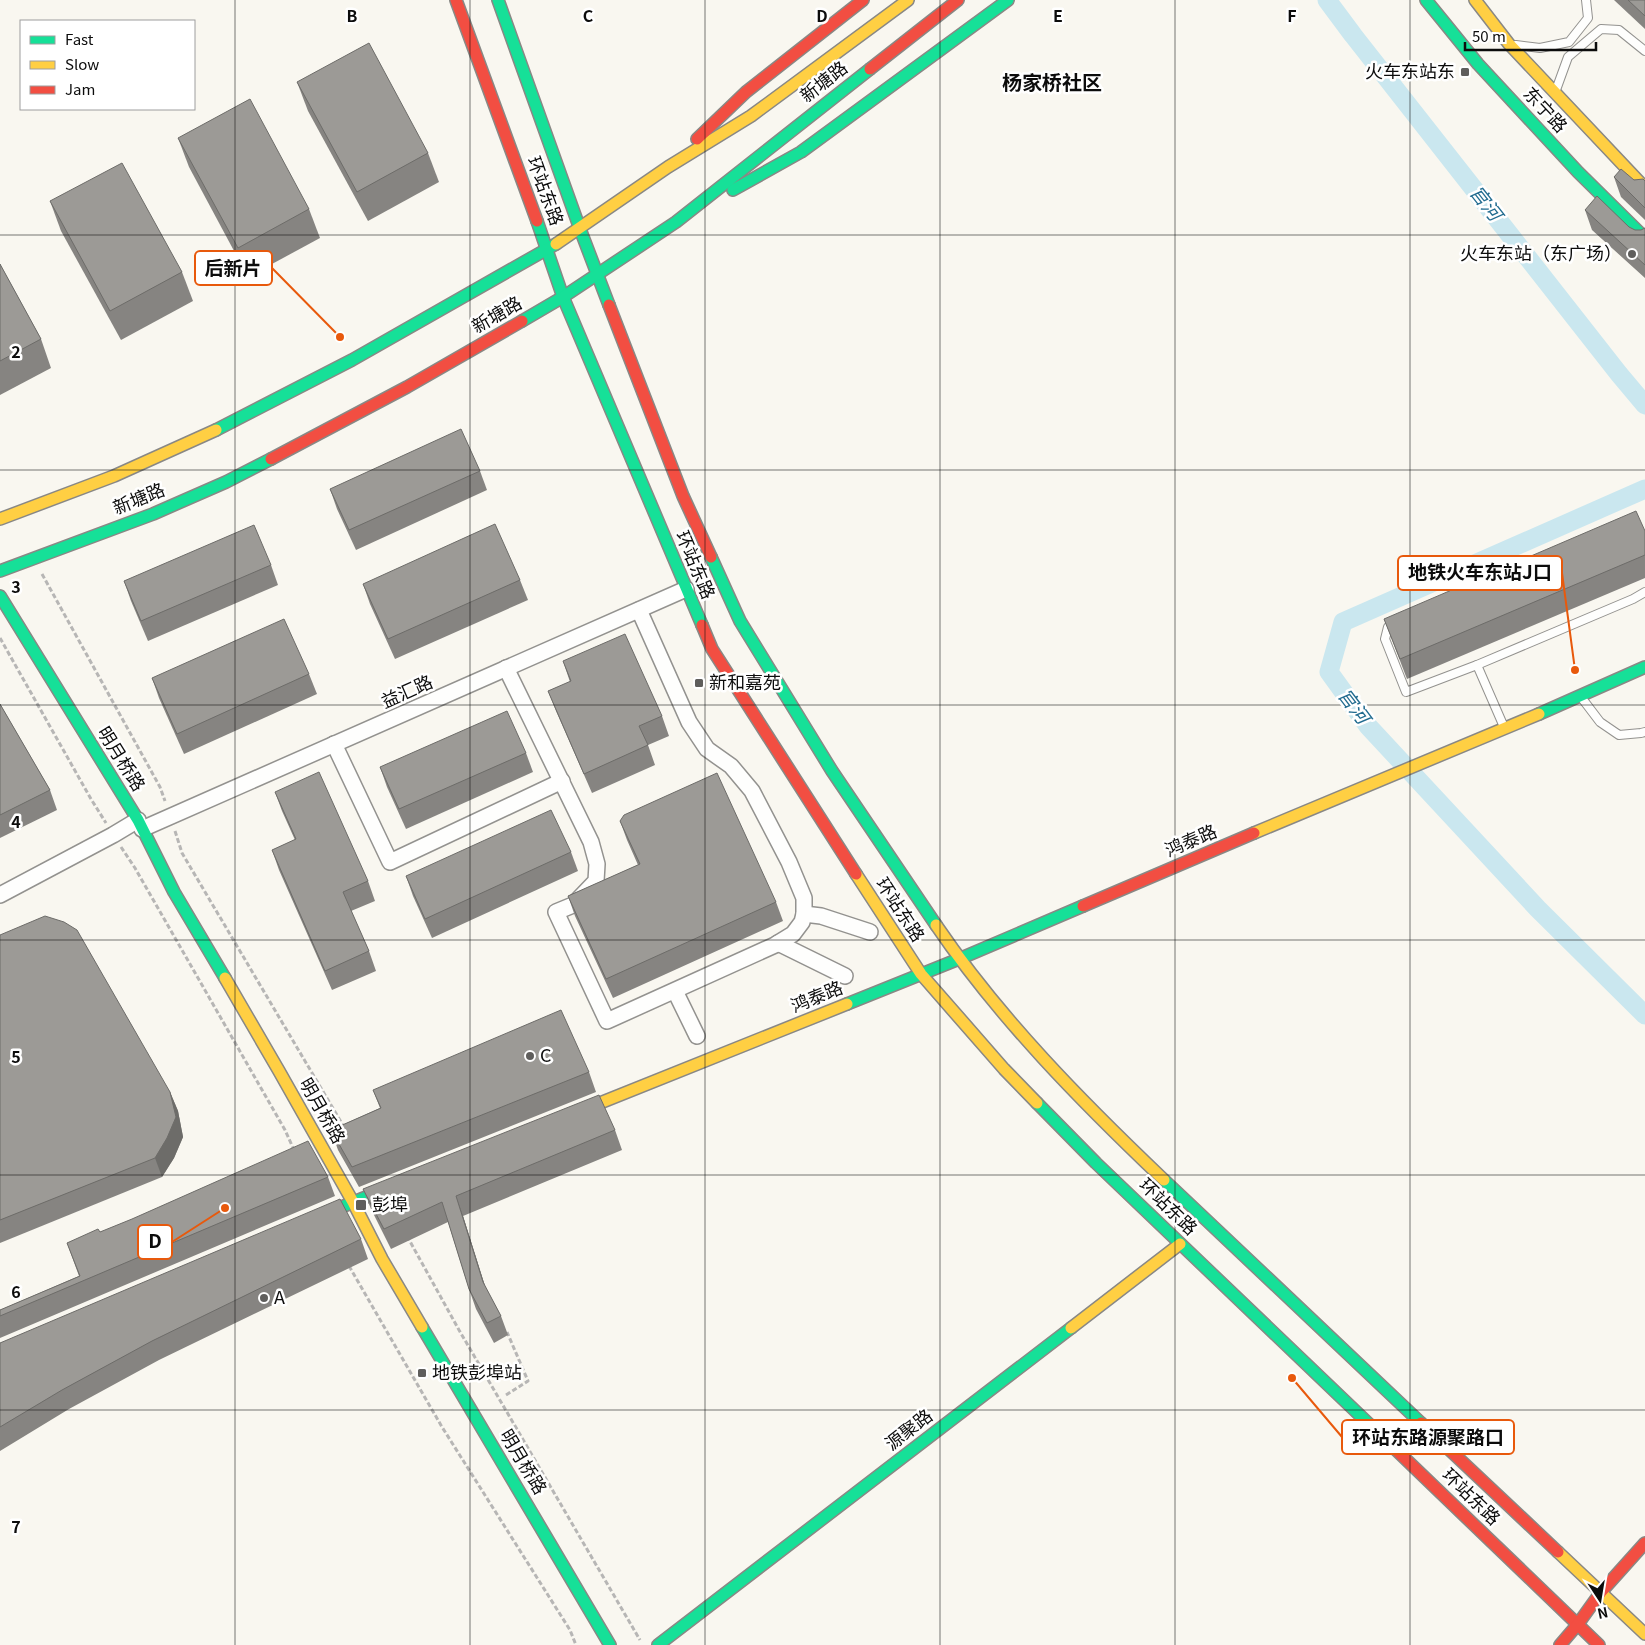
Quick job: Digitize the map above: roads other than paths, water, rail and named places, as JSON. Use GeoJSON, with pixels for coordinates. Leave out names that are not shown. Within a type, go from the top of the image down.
{"type":"FeatureCollection","features":[{"type":"Feature","properties":{"kind":"main road","name":"环站东路"},"geometry":{"type":"LineString","coordinates":[[456,0],[548,250],[563,297],[712,649],[921,974],[1004,1069],[1096,1163],[1600,1645]]}},
{"type":"Feature","properties":{"kind":"main road","name":"环站东路"},"geometry":{"type":"LineString","coordinates":[[498,0],[580,229],[683,496],[740,621],[832,771],[959,959],[1037,1052],[1124,1142],[1645,1634]]}},
{"type":"Feature","properties":{"kind":"main road"},"geometry":{"type":"LineString","coordinates":[[668,167],[746,92],[863,0]]}},
{"type":"Feature","properties":{"kind":"main road","name":"新塘路"},"geometry":{"type":"LineString","coordinates":[[0,519],[114,476],[225,426],[352,360],[548,250],[668,167],[751,116],[908,0]]}},
{"type":"Feature","properties":{"kind":"main road","name":"新塘路"},"geometry":{"type":"LineString","coordinates":[[0,571],[153,514],[226,482],[407,388],[563,297],[676,222],[958,0]]}},
{"type":"Feature","properties":{"kind":"main road"},"geometry":{"type":"LineString","coordinates":[[676,222],[802,152],[1008,0]]}},
{"type":"Feature","properties":{"kind":"main road","name":"东宁路"},"geometry":{"type":"LineString","coordinates":[[1426,0],[1478,64],[1578,172],[1645,238]]}},
{"type":"Feature","properties":{"kind":"main road","name":"东宁路"},"geometry":{"type":"LineString","coordinates":[[1475,0],[1509,44],[1645,188]]}},
{"type":"Feature","properties":{"kind":"main road","name":"明月桥路"},"geometry":{"type":"LineString","coordinates":[[0,596],[140,824],[174,892],[279,1071],[353,1202],[382,1259],[610,1645]]}},
{"type":"Feature","properties":{"kind":"main road","name":"鸿泰路"},"geometry":{"type":"LineString","coordinates":[[561,1118],[959,959],[1581,696],[1645,667]]}},
{"type":"Feature","properties":{"kind":"main road"},"geometry":{"type":"LineString","coordinates":[[307,1222],[399,1184]]}},
{"type":"Feature","properties":{"kind":"main road","name":"源聚路"},"geometry":{"type":"LineString","coordinates":[[658,1645],[1180,1244]]}},
{"type":"Feature","properties":{"kind":"main road"},"geometry":{"type":"LineString","coordinates":[[1560,1645],[1601,1592],[1645,1543]]}},
{"type":"Feature","properties":{"kind":"street","name":"益汇路"},"geometry":{"type":"LineString","coordinates":[[0,895],[113,835],[140,824],[170,816],[686,589]]}},
{"type":"Feature","properties":{"kind":"street"},"geometry":{"type":"LineString","coordinates":[[506,668],[591,842],[597,864],[596,881],[573,905],[556,912],[607,1021],[778,943],[793,934],[802,922],[804,914],[804,898],[752,791],[731,766],[708,750],[689,722],[639,610]]}},
{"type":"Feature","properties":{"kind":"street"},"geometry":{"type":"LineString","coordinates":[[334,744],[390,862],[562,781]]}},
{"type":"Feature","properties":{"kind":"street"},"geometry":{"type":"LineString","coordinates":[[804,914],[820,916],[870,932]]}},
{"type":"Feature","properties":{"kind":"street"},"geometry":{"type":"LineString","coordinates":[[778,943],[846,976]]}},
{"type":"Feature","properties":{"kind":"street"},"geometry":{"type":"LineString","coordinates":[[675,991],[697,1036]]}},
{"type":"Feature","properties":{"kind":"lane"},"geometry":{"type":"LineString","coordinates":[[1509,44],[1540,48],[1569,42],[1588,18],[1586,0]]}},
{"type":"Feature","properties":{"kind":"lane"},"geometry":{"type":"LineString","coordinates":[[1555,92],[1568,57],[1601,29],[1618,30],[1645,51]]}},
{"type":"Feature","properties":{"kind":"lane"},"geometry":{"type":"LineString","coordinates":[[1406,619],[1388,627],[1385,639],[1406,692],[1477,665],[1645,592]]}},
{"type":"Feature","properties":{"kind":"lane"},"geometry":{"type":"LineString","coordinates":[[1477,665],[1505,728]]}},
{"type":"Feature","properties":{"kind":"lane"},"geometry":{"type":"LineString","coordinates":[[1581,696],[1600,722],[1619,735],[1641,734],[1645,732]]}},
{"type":"Feature","properties":{"kind":"waterway","name":"官河"},"geometry":{"type":"LineString","coordinates":[[1327,0],[1645,405]]}},
{"type":"Feature","properties":{"kind":"waterway","name":"官河"},"geometry":{"type":"LineString","coordinates":[[1645,489],[1343,622],[1329,672],[1368,726],[1538,909],[1645,1015]]}},
{"type":"Feature","properties":{"kind":"place","name":"火车东站东"},"geometry":{"type":"Point","coordinates":[1465,72]}},
{"type":"Feature","properties":{"kind":"place","name":"火车东站（东广场）"},"geometry":{"type":"Point","coordinates":[1632,254]}},
{"type":"Feature","properties":{"kind":"place","name":"后新片"},"geometry":{"type":"Point","coordinates":[340,337]}},
{"type":"Feature","properties":{"kind":"place","name":"地铁火车东站J口"},"geometry":{"type":"Point","coordinates":[1575,670]}},
{"type":"Feature","properties":{"kind":"place","name":"新和嘉苑"},"geometry":{"type":"Point","coordinates":[699,683]}},
{"type":"Feature","properties":{"kind":"place","name":"C"},"geometry":{"type":"Point","coordinates":[530,1056]}},
{"type":"Feature","properties":{"kind":"place","name":"彭埠"},"geometry":{"type":"Point","coordinates":[361,1205]}},
{"type":"Feature","properties":{"kind":"place","name":"D"},"geometry":{"type":"Point","coordinates":[225,1208]}},
{"type":"Feature","properties":{"kind":"place","name":"A"},"geometry":{"type":"Point","coordinates":[264,1298]}},
{"type":"Feature","properties":{"kind":"place","name":"地铁彭埠站"},"geometry":{"type":"Point","coordinates":[422,1373]}},
{"type":"Feature","properties":{"kind":"place","name":"环站东路源聚路口"},"geometry":{"type":"Point","coordinates":[1292,1378]}},
{"type":"Feature","properties":{"kind":"district","name":"杨家桥社区"},"geometry":{"type":"Point","coordinates":[1052,83]}}]}
